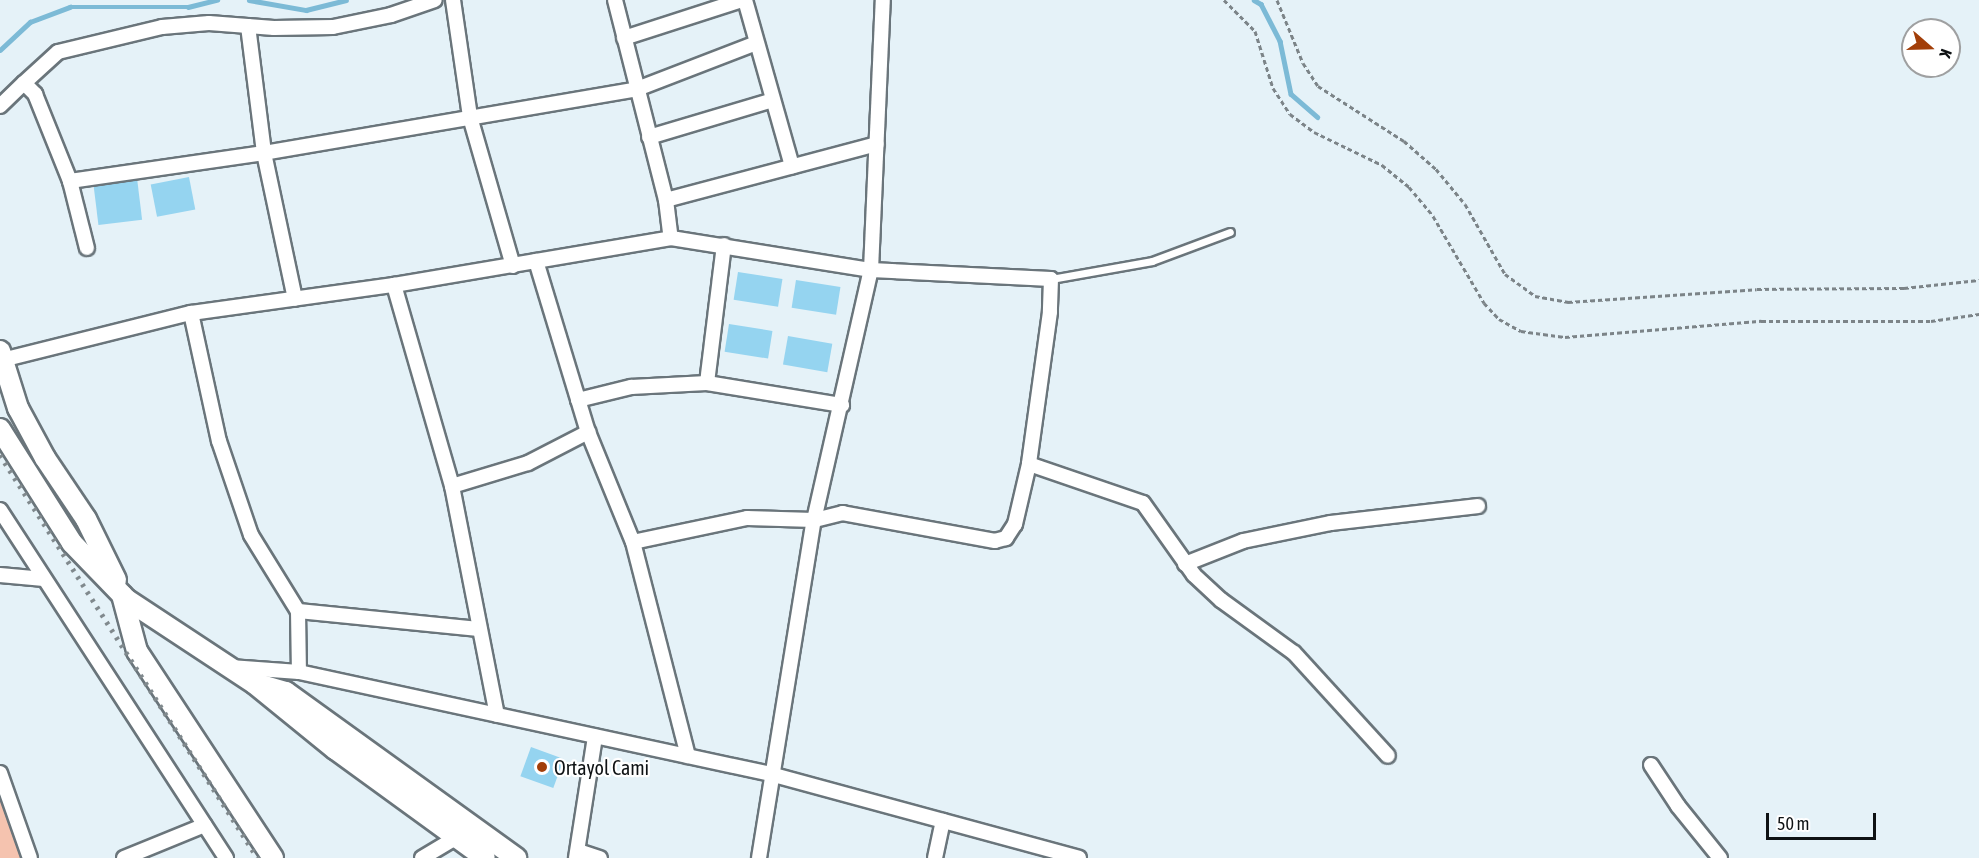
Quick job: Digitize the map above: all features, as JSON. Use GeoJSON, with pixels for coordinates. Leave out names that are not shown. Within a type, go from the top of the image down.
{"type":"FeatureCollection","features":[{"type":"Feature","properties":{"kind":"main road"},"geometry":{"type":"LineString","coordinates":[[1,355],[18,408],[45,459],[86,519],[124,597],[137,651],[273,858]]}},
{"type":"Feature","properties":{"kind":"main road"},"geometry":{"type":"LineString","coordinates":[[0,429],[72,543],[124,597],[255,684],[335,749],[485,858]]}},
{"type":"Feature","properties":{"kind":"main road"},"geometry":{"type":"LineString","coordinates":[[255,684],[286,692],[516,858]]}},
{"type":"Feature","properties":{"kind":"street"},"geometry":{"type":"LineString","coordinates":[[0,106],[58,52],[162,27],[209,23],[333,27],[391,15],[435,0]]}},
{"type":"Feature","properties":{"kind":"street"},"geometry":{"type":"LineString","coordinates":[[453,0],[470,117],[513,266]]}},
{"type":"Feature","properties":{"kind":"street"},"geometry":{"type":"LineString","coordinates":[[615,0],[666,200],[671,238]]}},
{"type":"Feature","properties":{"kind":"street"},"geometry":{"type":"LineString","coordinates":[[624,38],[744,0],[792,166]]}},
{"type":"Feature","properties":{"kind":"street"},"geometry":{"type":"LineString","coordinates":[[759,858],[814,520],[871,270],[883,0]]}},
{"type":"Feature","properties":{"kind":"street"},"geometry":{"type":"LineString","coordinates":[[248,26],[264,153],[295,299]]}},
{"type":"Feature","properties":{"kind":"street"},"geometry":{"type":"LineString","coordinates":[[70,181],[264,153],[637,89],[756,43]]}},
{"type":"Feature","properties":{"kind":"street"},"geometry":{"type":"LineString","coordinates":[[24,83],[44,108],[70,181],[87,249]]}},
{"type":"Feature","properties":{"kind":"street"},"geometry":{"type":"LineString","coordinates":[[649,137],[773,100]]}},
{"type":"Feature","properties":{"kind":"street"},"geometry":{"type":"LineString","coordinates":[[666,200],[877,144]]}},
{"type":"Feature","properties":{"kind":"street"},"geometry":{"type":"LineString","coordinates":[[1,355],[191,313],[394,285],[671,238],[871,270],[1051,279],[1050,312],[1029,464],[1014,530],[1001,541],[854,513],[814,520],[747,518],[633,542]]}},
{"type":"Feature","properties":{"kind":"street"},"geometry":{"type":"LineString","coordinates":[[707,383],[724,245]]}},
{"type":"Feature","properties":{"kind":"street"},"geometry":{"type":"LineString","coordinates":[[536,261],[588,432],[633,542],[688,756]]}},
{"type":"Feature","properties":{"kind":"street"},"geometry":{"type":"LineString","coordinates":[[394,285],[452,486],[496,715]]}},
{"type":"Feature","properties":{"kind":"street"},"geometry":{"type":"LineString","coordinates":[[191,313],[219,441],[251,535],[298,611],[299,672]]}},
{"type":"Feature","properties":{"kind":"street"},"geometry":{"type":"LineString","coordinates":[[578,400],[631,387],[707,383],[842,405]]}},
{"type":"Feature","properties":{"kind":"street"},"geometry":{"type":"LineString","coordinates":[[452,486],[528,463],[588,432]]}},
{"type":"Feature","properties":{"kind":"street"},"geometry":{"type":"LineString","coordinates":[[1029,464],[1143,503],[1185,564],[1221,600],[1309,667],[1388,756]]}},
{"type":"Feature","properties":{"kind":"street"},"geometry":{"type":"LineString","coordinates":[[1185,564],[1243,541],[1331,523],[1478,506]]}},
{"type":"Feature","properties":{"kind":"street"},"geometry":{"type":"LineString","coordinates":[[0,510],[226,858]]}},
{"type":"Feature","properties":{"kind":"street"},"geometry":{"type":"LineString","coordinates":[[0,575],[44,579]]}},
{"type":"Feature","properties":{"kind":"street"},"geometry":{"type":"LineString","coordinates":[[298,611],[479,629]]}},
{"type":"Feature","properties":{"kind":"street"},"geometry":{"type":"LineString","coordinates":[[229,667],[299,672],[774,775],[1079,858]]}},
{"type":"Feature","properties":{"kind":"street"},"geometry":{"type":"LineString","coordinates":[[595,736],[577,855],[600,858]]}},
{"type":"Feature","properties":{"kind":"street"},"geometry":{"type":"LineString","coordinates":[[1651,765],[1678,806],[1720,858]]}},
{"type":"Feature","properties":{"kind":"street"},"geometry":{"type":"LineString","coordinates":[[0,773],[30,858]]}},
{"type":"Feature","properties":{"kind":"street"},"geometry":{"type":"LineString","coordinates":[[935,858],[943,821]]}},
{"type":"Feature","properties":{"kind":"street"},"geometry":{"type":"LineString","coordinates":[[124,858],[205,825]]}},
{"type":"Feature","properties":{"kind":"street"},"geometry":{"type":"LineString","coordinates":[[423,858],[457,837]]}},
{"type":"Feature","properties":{"kind":"lane"},"geometry":{"type":"LineString","coordinates":[[1051,279],[1152,261],[1230,232]]}},
{"type":"Feature","properties":{"kind":"path"},"geometry":{"type":"LineString","coordinates":[[1224,0],[1255,31],[1273,87],[1290,114],[1314,132],[1382,165],[1409,187],[1433,216],[1484,303],[1499,319],[1521,331],[1565,337],[1761,321],[1931,321],[1979,315]]}},
{"type":"Feature","properties":{"kind":"path"},"geometry":{"type":"LineString","coordinates":[[1277,0],[1303,63],[1318,86],[1404,141],[1436,169],[1465,204],[1505,274],[1535,296],[1568,302],[1757,289],[1904,288],[1979,280]]}},
{"type":"Feature","properties":{"kind":"shaded area"},"geometry":{"type":"Polygon","coordinates":[[[0,785],[28,858],[0,858],[0,785]]]}},
{"type":"Feature","properties":{"kind":"building"},"geometry":{"type":"Polygon","coordinates":[[[189,177],[195,209],[157,217],[151,184],[189,177]]]}},
{"type":"Feature","properties":{"kind":"building"},"geometry":{"type":"Polygon","coordinates":[[[137,178],[142,220],[98,225],[93,183],[137,178]]]}},
{"type":"Feature","properties":{"kind":"building"},"geometry":{"type":"Polygon","coordinates":[[[738,272],[782,279],[778,307],[734,300],[738,272]]]}},
{"type":"Feature","properties":{"kind":"building"},"geometry":{"type":"Polygon","coordinates":[[[796,280],[840,287],[836,315],[792,308],[796,280]]]}},
{"type":"Feature","properties":{"kind":"building"},"geometry":{"type":"Polygon","coordinates":[[[729,324],[772,331],[768,359],[725,352],[729,324]]]}},
{"type":"Feature","properties":{"kind":"building"},"geometry":{"type":"Polygon","coordinates":[[[788,336],[832,344],[827,372],[783,365],[788,336]]]}},
{"type":"Feature","properties":{"kind":"building","name":"Ortayol Cami"},"geometry":{"type":"Polygon","coordinates":[[[531,747],[564,759],[553,788],[520,776],[531,747]]]}},
{"type":"Feature","properties":{"kind":"waterway"},"geometry":{"type":"LineString","coordinates":[[0,50],[30,22],[70,7],[188,7],[217,0]]}},
{"type":"Feature","properties":{"kind":"waterway"},"geometry":{"type":"LineString","coordinates":[[249,0],[306,10],[346,0]]}},
{"type":"Feature","properties":{"kind":"waterway"},"geometry":{"type":"LineString","coordinates":[[1254,0],[1261,4],[1280,41],[1291,94],[1317,117]]}},
{"type":"Feature","properties":{"kind":"railway"},"geometry":{"type":"LineString","coordinates":[[0,455],[258,858]]}},
{"type":"Feature","properties":{"kind":"place","name":"Ortayol Cami"},"geometry":{"type":"Point","coordinates":[542,767]}}]}
